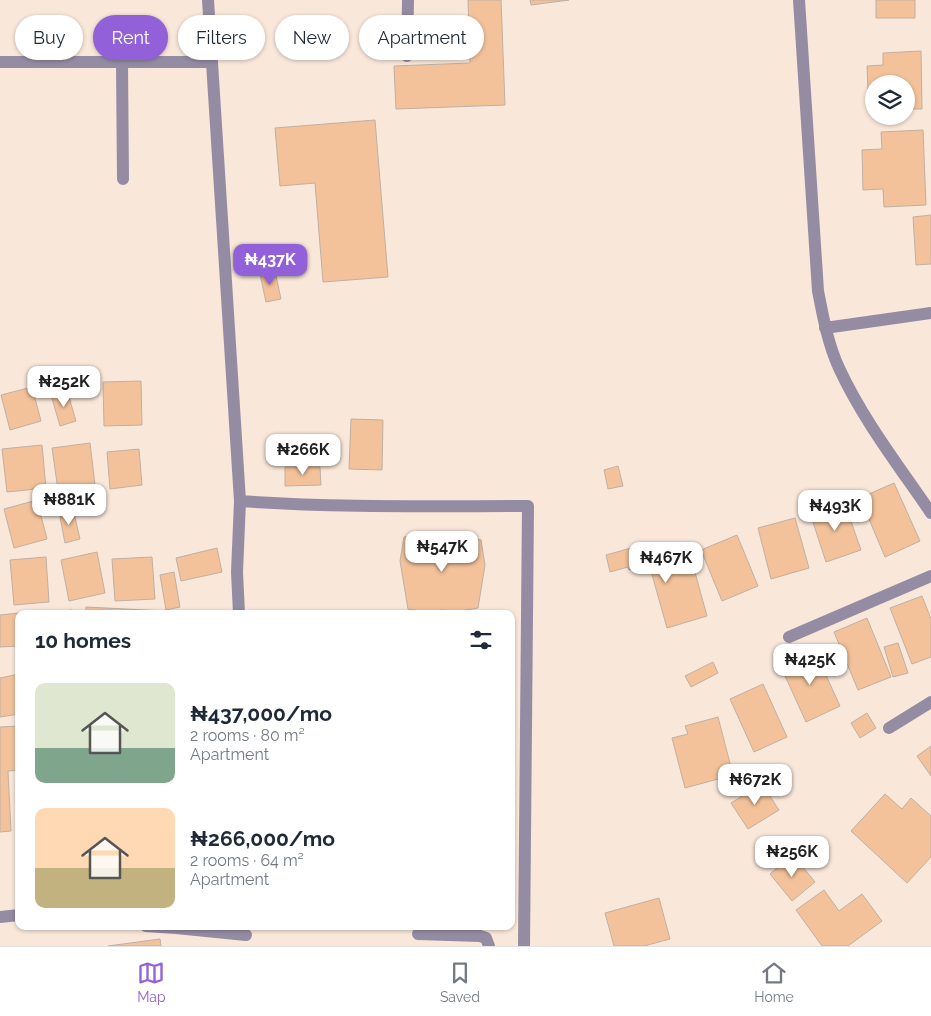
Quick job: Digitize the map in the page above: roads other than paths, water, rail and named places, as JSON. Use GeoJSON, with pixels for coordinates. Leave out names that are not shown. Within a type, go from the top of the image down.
{"type":"FeatureCollection","features":[{"type":"Feature","properties":{"kind":"street"},"geometry":{"type":"LineString","coordinates":[[208,0],[240,501],[237,572],[239,610]]}},
{"type":"Feature","properties":{"kind":"street"},"geometry":{"type":"LineString","coordinates":[[408,0],[408,15]]}},
{"type":"Feature","properties":{"kind":"street"},"geometry":{"type":"LineString","coordinates":[[799,0],[818,291],[826,328],[839,366],[858,404],[931,513]]}},
{"type":"Feature","properties":{"kind":"street"},"geometry":{"type":"LineString","coordinates":[[0,62],[211,62]]}},
{"type":"Feature","properties":{"kind":"street"},"geometry":{"type":"LineString","coordinates":[[122,63],[123,179]]}},
{"type":"Feature","properties":{"kind":"street"},"geometry":{"type":"LineString","coordinates":[[826,328],[931,313]]}},
{"type":"Feature","properties":{"kind":"street"},"geometry":{"type":"LineString","coordinates":[[240,501],[326,505],[528,506],[524,946]]}},
{"type":"Feature","properties":{"kind":"street"},"geometry":{"type":"LineString","coordinates":[[788,636],[931,576]]}},
{"type":"Feature","properties":{"kind":"street"},"geometry":{"type":"LineString","coordinates":[[890,728],[931,702]]}},
{"type":"Feature","properties":{"kind":"street"},"geometry":{"type":"LineString","coordinates":[[0,917],[15,915]]}},
{"type":"Feature","properties":{"kind":"street"},"geometry":{"type":"LineString","coordinates":[[194,930],[246,936]]}},
{"type":"Feature","properties":{"kind":"street"},"geometry":{"type":"LineString","coordinates":[[418,934],[480,936],[486,938],[489,946]]}}]}
